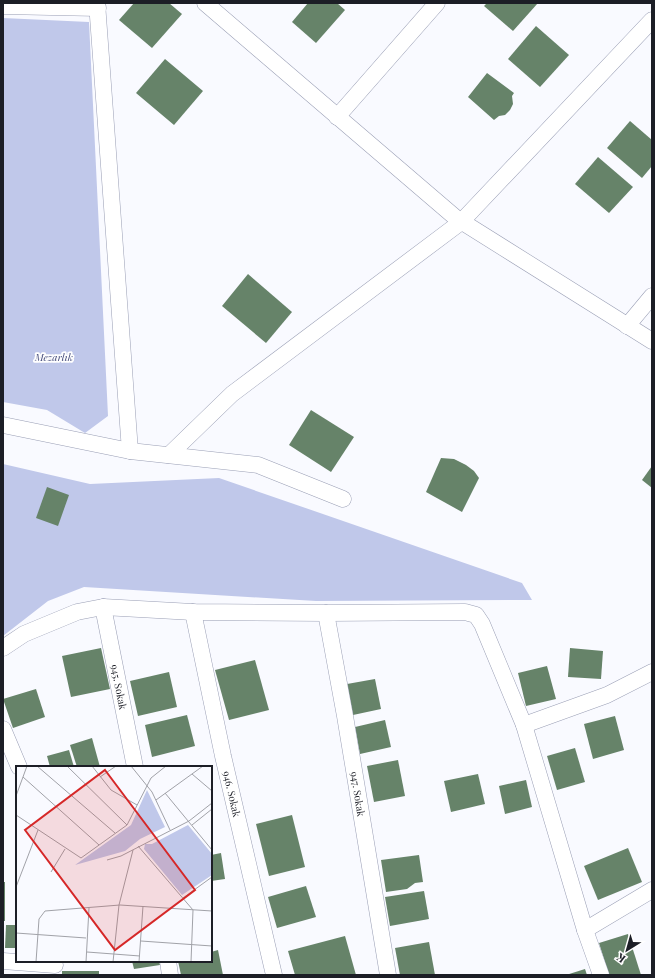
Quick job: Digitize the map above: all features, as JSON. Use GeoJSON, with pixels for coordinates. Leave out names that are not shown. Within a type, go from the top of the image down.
{"type":"FeatureCollection","features":[{"type":"Feature","properties":{"kind":"street"},"geometry":{"type":"LineString","coordinates":[[205,3],[461,222],[652,341]]}},
{"type":"Feature","properties":{"kind":"street"},"geometry":{"type":"LineString","coordinates":[[337,116],[437,3]]}},
{"type":"Feature","properties":{"kind":"street"},"geometry":{"type":"LineString","coordinates":[[3,6],[97,5],[130,451]]}},
{"type":"Feature","properties":{"kind":"street"},"geometry":{"type":"LineString","coordinates":[[169,455],[232,394],[461,222],[652,20]]}},
{"type":"Feature","properties":{"kind":"street"},"geometry":{"type":"LineString","coordinates":[[628,326],[652,296]]}},
{"type":"Feature","properties":{"kind":"street"},"geometry":{"type":"LineString","coordinates":[[3,426],[130,451],[258,465],[343,498]]}},
{"type":"Feature","properties":{"kind":"street"},"geometry":{"type":"LineString","coordinates":[[3,648],[24,634],[77,612],[103,607],[193,612],[465,612],[476,615],[482,624],[524,725],[585,930],[601,975]]}},
{"type":"Feature","properties":{"kind":"street","name":"945. Sokak"},"geometry":{"type":"LineString","coordinates":[[103,607],[134,766]]}},
{"type":"Feature","properties":{"kind":"street","name":"946. Sokak"},"geometry":{"type":"LineString","coordinates":[[193,612],[223,756],[274,975]]}},
{"type":"Feature","properties":{"kind":"street","name":"947. Sokak"},"geometry":{"type":"LineString","coordinates":[[326,613],[345,716],[388,975]]}},
{"type":"Feature","properties":{"kind":"street"},"geometry":{"type":"LineString","coordinates":[[524,725],[607,695],[652,672]]}},
{"type":"Feature","properties":{"kind":"street"},"geometry":{"type":"LineString","coordinates":[[3,729],[19,766]]}},
{"type":"Feature","properties":{"kind":"street"},"geometry":{"type":"LineString","coordinates":[[585,930],[652,890]]}},
{"type":"Feature","properties":{"kind":"street"},"geometry":{"type":"LineString","coordinates":[[3,961],[55,967]]}},
{"type":"Feature","properties":{"kind":"street"},"geometry":{"type":"LineString","coordinates":[[168,962],[170,975]]}},
{"type":"Feature","properties":{"kind":"green space","name":"Mezarlık"},"geometry":{"type":"Polygon","coordinates":[[[3,18],[89,22],[108,416],[85,433],[47,410],[3,402],[3,18]]]}},
{"type":"Feature","properties":{"kind":"green space"},"geometry":{"type":"Polygon","coordinates":[[[3,464],[90,484],[219,478],[522,583],[532,600],[316,601],[84,587],[48,601],[3,636],[3,464]]]}},
{"type":"Feature","properties":{"kind":"building"},"geometry":{"type":"Polygon","coordinates":[[[134,3],[169,3],[182,14],[152,48],[119,20],[134,3]]]}},
{"type":"Feature","properties":{"kind":"building"},"geometry":{"type":"Polygon","coordinates":[[[308,3],[337,3],[345,10],[316,43],[292,22],[308,3]]]}},
{"type":"Feature","properties":{"kind":"building"},"geometry":{"type":"Polygon","coordinates":[[[487,3],[538,3],[513,31],[484,6],[487,3]]]}},
{"type":"Feature","properties":{"kind":"building"},"geometry":{"type":"Polygon","coordinates":[[[536,26],[569,55],[540,87],[508,59],[536,26]]]}},
{"type":"Feature","properties":{"kind":"building"},"geometry":{"type":"Polygon","coordinates":[[[165,59],[203,91],[174,125],[136,93],[165,59]]]}},
{"type":"Feature","properties":{"kind":"building"},"geometry":{"type":"Polygon","coordinates":[[[487,73],[514,93],[512,96],[513,104],[510,110],[505,115],[499,116],[494,120],[468,97],[487,73]]]}},
{"type":"Feature","properties":{"kind":"building"},"geometry":{"type":"Polygon","coordinates":[[[630,121],[652,140],[652,166],[642,178],[607,148],[630,121]]]}},
{"type":"Feature","properties":{"kind":"building"},"geometry":{"type":"Polygon","coordinates":[[[598,157],[633,187],[609,213],[575,184],[598,157]]]}},
{"type":"Feature","properties":{"kind":"building"},"geometry":{"type":"Polygon","coordinates":[[[248,274],[292,312],[266,343],[222,306],[248,274]]]}},
{"type":"Feature","properties":{"kind":"building"},"geometry":{"type":"Polygon","coordinates":[[[311,410],[354,437],[331,472],[289,445],[311,410]]]}},
{"type":"Feature","properties":{"kind":"building"},"geometry":{"type":"Polygon","coordinates":[[[441,458],[454,459],[466,465],[474,471],[479,478],[462,512],[426,492],[441,458]]]}},
{"type":"Feature","properties":{"kind":"building"},"geometry":{"type":"Polygon","coordinates":[[[652,466],[652,488],[642,480],[652,466]]]}},
{"type":"Feature","properties":{"kind":"building"},"geometry":{"type":"Polygon","coordinates":[[[47,487],[69,495],[58,526],[36,518],[47,487]]]}},
{"type":"Feature","properties":{"kind":"building"},"geometry":{"type":"Polygon","coordinates":[[[101,648],[110,689],[71,697],[62,656],[101,648]]]}},
{"type":"Feature","properties":{"kind":"building"},"geometry":{"type":"Polygon","coordinates":[[[570,648],[603,651],[601,679],[568,677],[570,648]]]}},
{"type":"Feature","properties":{"kind":"building"},"geometry":{"type":"Polygon","coordinates":[[[255,660],[269,710],[229,720],[215,670],[255,660]]]}},
{"type":"Feature","properties":{"kind":"building"},"geometry":{"type":"Polygon","coordinates":[[[547,666],[556,699],[526,706],[518,673],[547,666]]]}},
{"type":"Feature","properties":{"kind":"building"},"geometry":{"type":"Polygon","coordinates":[[[169,672],[177,707],[138,716],[130,681],[169,672]]]}},
{"type":"Feature","properties":{"kind":"building"},"geometry":{"type":"Polygon","coordinates":[[[375,679],[381,709],[353,715],[347,684],[375,679]]]}},
{"type":"Feature","properties":{"kind":"building"},"geometry":{"type":"Polygon","coordinates":[[[36,689],[45,717],[13,728],[3,699],[36,689]]]}},
{"type":"Feature","properties":{"kind":"building"},"geometry":{"type":"Polygon","coordinates":[[[187,715],[195,746],[152,757],[145,725],[187,715]]]}},
{"type":"Feature","properties":{"kind":"building"},"geometry":{"type":"Polygon","coordinates":[[[615,716],[624,750],[593,759],[584,724],[615,716]]]}},
{"type":"Feature","properties":{"kind":"building"},"geometry":{"type":"Polygon","coordinates":[[[385,720],[391,747],[360,754],[355,727],[385,720]]]}},
{"type":"Feature","properties":{"kind":"building"},"geometry":{"type":"Polygon","coordinates":[[[92,738],[100,766],[77,766],[70,745],[92,738]]]}},
{"type":"Feature","properties":{"kind":"building"},"geometry":{"type":"Polygon","coordinates":[[[575,748],[585,782],[557,790],[547,756],[575,748]]]}},
{"type":"Feature","properties":{"kind":"building"},"geometry":{"type":"Polygon","coordinates":[[[69,750],[74,766],[50,766],[47,756],[69,750]]]}},
{"type":"Feature","properties":{"kind":"building"},"geometry":{"type":"Polygon","coordinates":[[[398,760],[405,796],[374,802],[367,766],[398,760]]]}},
{"type":"Feature","properties":{"kind":"building"},"geometry":{"type":"Polygon","coordinates":[[[478,774],[485,804],[451,812],[444,781],[478,774]]]}},
{"type":"Feature","properties":{"kind":"building"},"geometry":{"type":"Polygon","coordinates":[[[526,780],[532,807],[505,814],[499,786],[526,780]]]}},
{"type":"Feature","properties":{"kind":"building"},"geometry":{"type":"Polygon","coordinates":[[[292,815],[305,867],[269,876],[256,824],[292,815]]]}},
{"type":"Feature","properties":{"kind":"building"},"geometry":{"type":"Polygon","coordinates":[[[628,848],[642,882],[598,900],[584,866],[628,848]]]}},
{"type":"Feature","properties":{"kind":"building"},"geometry":{"type":"Polygon","coordinates":[[[221,853],[225,879],[212,881],[212,855],[221,853]]]}},
{"type":"Feature","properties":{"kind":"building"},"geometry":{"type":"Polygon","coordinates":[[[419,855],[423,882],[415,883],[407,889],[386,892],[381,860],[419,855]]]}},
{"type":"Feature","properties":{"kind":"building"},"geometry":{"type":"Polygon","coordinates":[[[3,882],[5,882],[5,921],[3,921],[3,882]]]}},
{"type":"Feature","properties":{"kind":"building"},"geometry":{"type":"Polygon","coordinates":[[[306,886],[316,917],[277,928],[268,897],[306,886]]]}},
{"type":"Feature","properties":{"kind":"building"},"geometry":{"type":"Polygon","coordinates":[[[424,891],[429,919],[390,926],[385,897],[424,891]]]}},
{"type":"Feature","properties":{"kind":"building"},"geometry":{"type":"Polygon","coordinates":[[[6,925],[16,925],[16,948],[5,948],[6,925]]]}},
{"type":"Feature","properties":{"kind":"building"},"geometry":{"type":"Polygon","coordinates":[[[628,934],[641,975],[609,975],[599,943],[628,934]]]}},
{"type":"Feature","properties":{"kind":"building"},"geometry":{"type":"Polygon","coordinates":[[[345,936],[356,975],[295,975],[288,951],[345,936]]]}},
{"type":"Feature","properties":{"kind":"building"},"geometry":{"type":"Polygon","coordinates":[[[429,942],[435,975],[400,975],[395,948],[429,942]]]}},
{"type":"Feature","properties":{"kind":"building"},"geometry":{"type":"Polygon","coordinates":[[[218,950],[223,975],[181,975],[178,962],[212,962],[212,952],[218,950]]]}},
{"type":"Feature","properties":{"kind":"building"},"geometry":{"type":"Polygon","coordinates":[[[132,962],[159,962],[160,965],[134,969],[132,962]]]}},
{"type":"Feature","properties":{"kind":"building"},"geometry":{"type":"Polygon","coordinates":[[[585,969],[587,975],[566,975],[585,969]]]}},
{"type":"Feature","properties":{"kind":"building"},"geometry":{"type":"Polygon","coordinates":[[[62,971],[99,971],[99,975],[62,975],[62,971]]]}}]}
